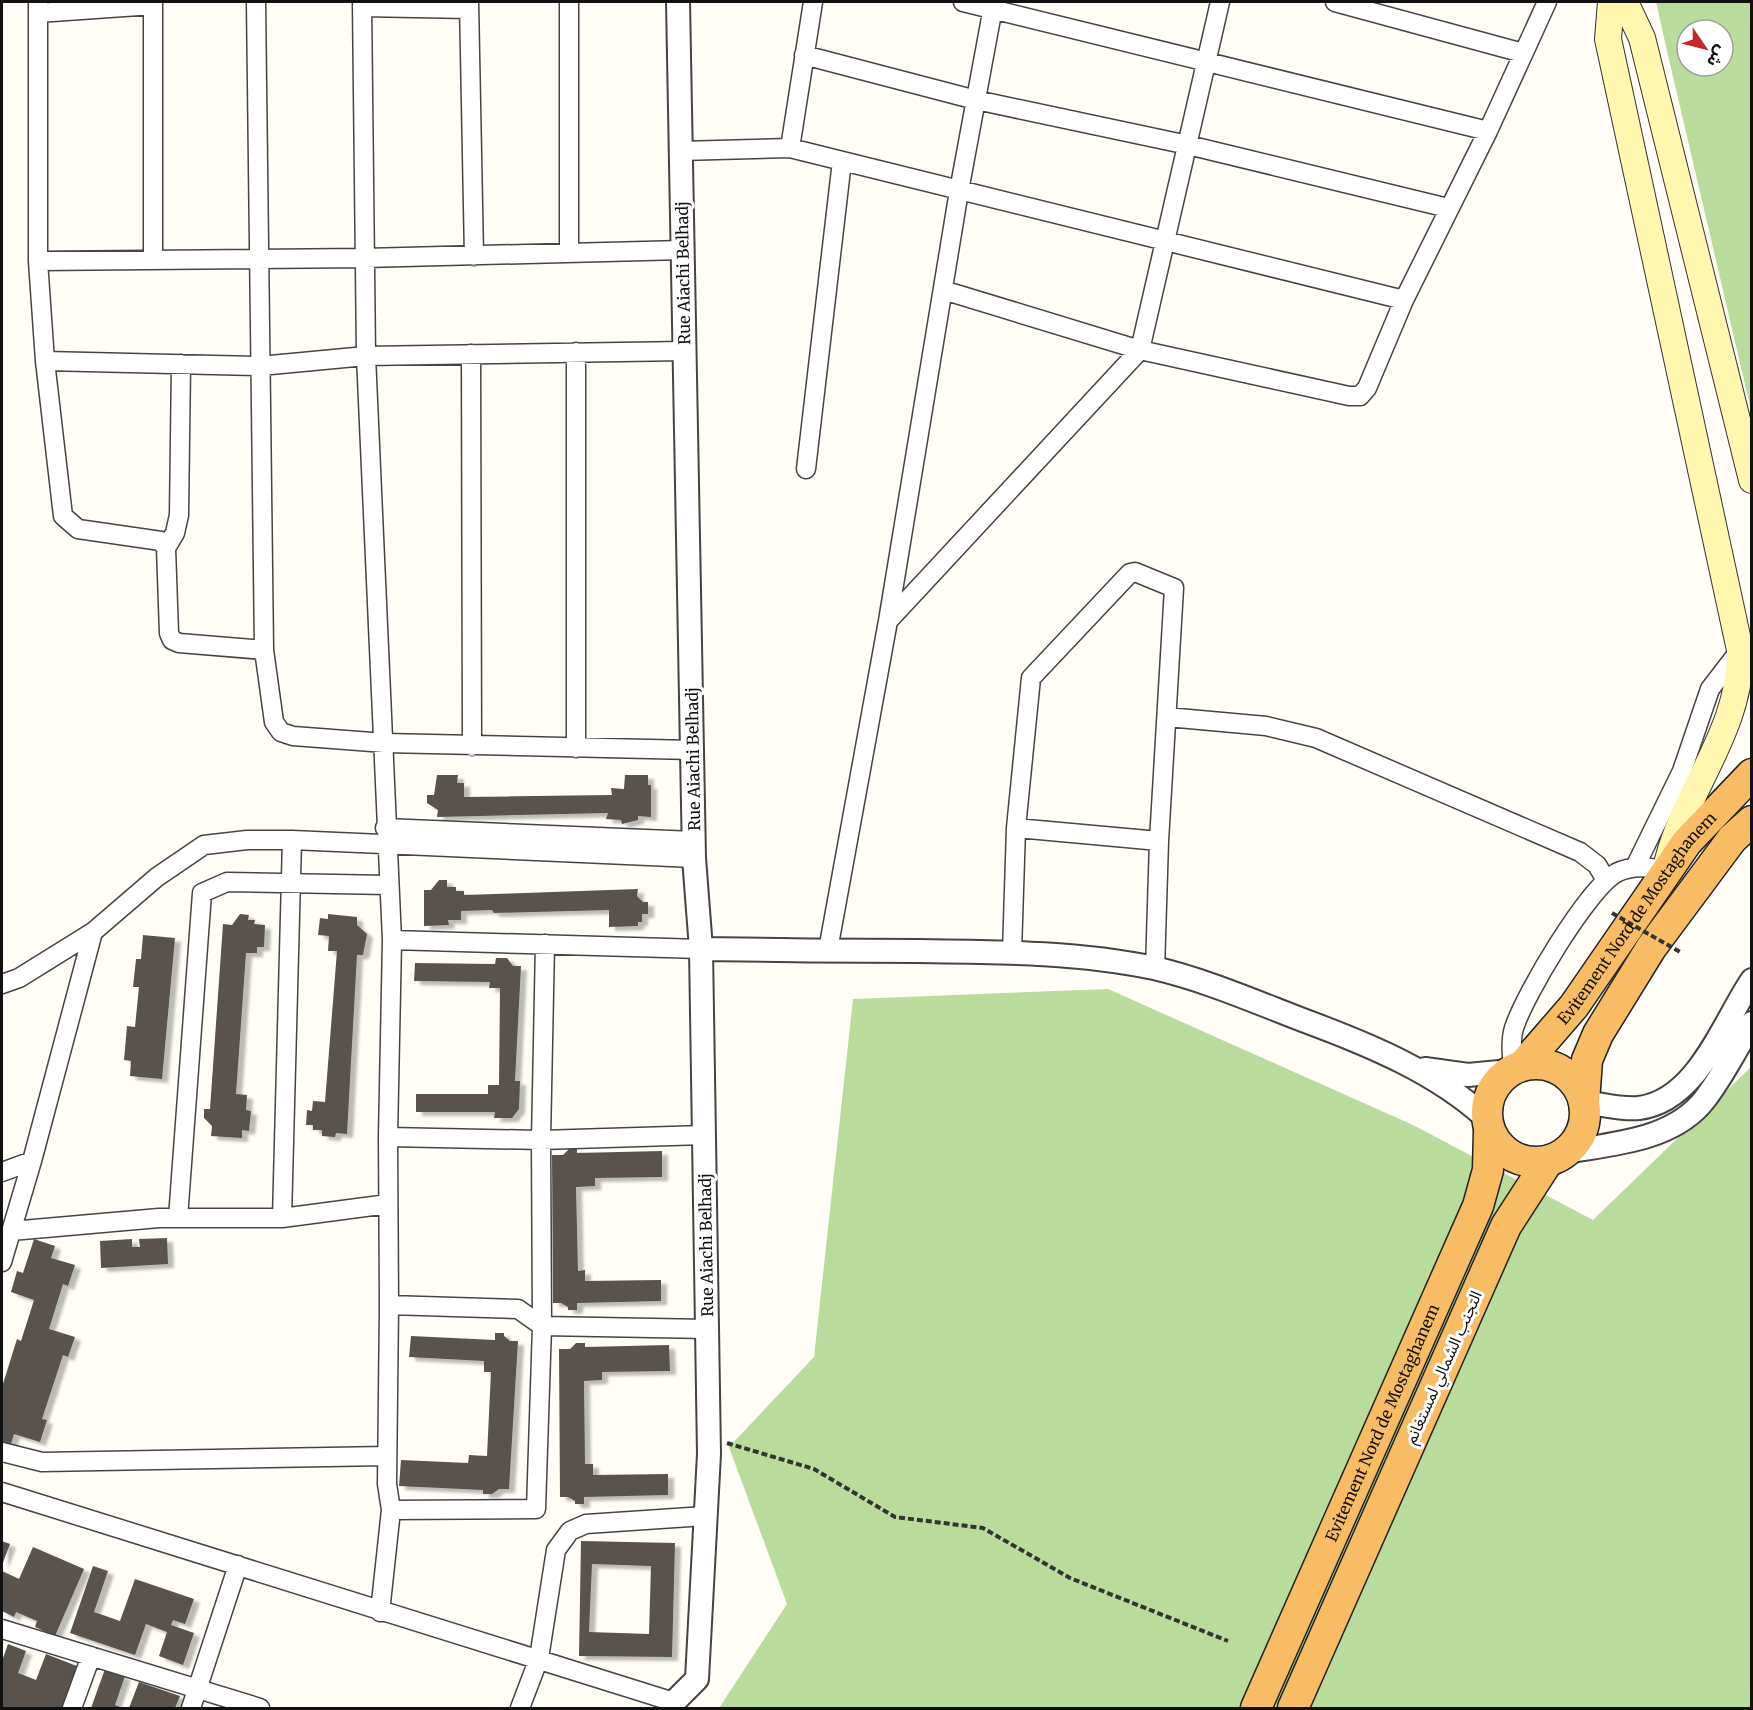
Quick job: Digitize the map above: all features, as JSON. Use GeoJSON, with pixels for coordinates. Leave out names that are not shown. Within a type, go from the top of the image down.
{"type":"FeatureCollection","features":[{"type":"Feature","properties":{"kind":"highway","name":"Evitement Nord de Mostaghanem"},"geometry":{"type":"LineString","coordinates":[[1515,1068],[1574,1006],[1666,870],[1708,818],[1752,774]]}},
{"type":"Feature","properties":{"kind":"highway","name":"Evitement Nord de Mostaghanem"},"geometry":{"type":"LineString","coordinates":[[1584,1102],[1587,1060],[1598,1034],[1634,973],[1732,839],[1752,821]]}},
{"type":"Feature","properties":{"kind":"highway"},"geometry":{"type":"LineString","coordinates":[[1549,1065],[1562,1070],[1572,1078],[1584,1102],[1582,1129],[1576,1142],[1557,1156],[1534,1162],[1513,1157],[1497,1144],[1488,1125],[1491,1091],[1515,1068],[1549,1065]]}},
{"type":"Feature","properties":{"kind":"highway","name":"Evitement Nord de Mostaghanem"},"geometry":{"type":"LineString","coordinates":[[1256,1708],[1478,1206],[1488,1170],[1488,1125]]}},
{"type":"Feature","properties":{"kind":"highway","name":"التجنب الشمالي لمستغانم"},"geometry":{"type":"LineString","coordinates":[[1293,1708],[1506,1226],[1557,1156]]}},
{"type":"Feature","properties":{"kind":"main road"},"geometry":{"type":"LineString","coordinates":[[1611,2],[1608,39],[1746,646],[1728,722],[1678,831],[1666,870]]}},
{"type":"Feature","properties":{"kind":"main road"},"geometry":{"type":"LineString","coordinates":[[1624,2],[1642,38],[1752,480]]}},
{"type":"Feature","properties":{"kind":"street"},"geometry":{"type":"LineString","coordinates":[[256,2],[264,650],[274,722],[281,732],[293,736],[385,743],[693,750]]}},
{"type":"Feature","properties":{"kind":"street"},"geometry":{"type":"LineString","coordinates":[[568,2],[568,252]]}},
{"type":"Feature","properties":{"kind":"street","name":"Rue Aiachi Belhadj"},"geometry":{"type":"LineString","coordinates":[[672,1705],[697,1679],[709,1438],[701,949],[694,849],[678,2]]}},
{"type":"Feature","properties":{"kind":"street"},"geometry":{"type":"LineString","coordinates":[[790,148],[813,2]]}},
{"type":"Feature","properties":{"kind":"street"},"geometry":{"type":"LineString","coordinates":[[963,2],[993,6],[1488,131]]}},
{"type":"Feature","properties":{"kind":"street"},"geometry":{"type":"LineString","coordinates":[[888,621],[1140,350],[1220,2]]}},
{"type":"Feature","properties":{"kind":"street"},"geometry":{"type":"LineString","coordinates":[[1335,2],[1522,53]]}},
{"type":"Feature","properties":{"kind":"street"},"geometry":{"type":"LineString","coordinates":[[943,290],[1140,350],[1349,396],[1360,396],[1367,388],[1404,300],[1488,131],[1547,2]]}},
{"type":"Feature","properties":{"kind":"street"},"geometry":{"type":"LineString","coordinates":[[153,260],[153,3],[38,7],[38,261],[45,361],[63,516],[78,529],[161,541],[166,548],[172,640],[179,644],[264,650]]}},
{"type":"Feature","properties":{"kind":"street"},"geometry":{"type":"LineString","coordinates":[[380,1612],[391,1510],[387,1484],[387,1456],[388,1137],[392,940],[366,356],[362,4],[469,5],[474,256]]}},
{"type":"Feature","properties":{"kind":"street"},"geometry":{"type":"LineString","coordinates":[[828,951],[888,621],[959,191],[993,6]]}},
{"type":"Feature","properties":{"kind":"street"},"geometry":{"type":"LineString","coordinates":[[804,55],[976,100],[1188,144],[1448,208]]}},
{"type":"Feature","properties":{"kind":"street"},"geometry":{"type":"LineString","coordinates":[[680,151],[790,148],[1165,243],[1404,300]]}},
{"type":"Feature","properties":{"kind":"street"},"geometry":{"type":"LineString","coordinates":[[806,469],[842,161]]}},
{"type":"Feature","properties":{"kind":"street"},"geometry":{"type":"LineString","coordinates":[[38,261],[259,260],[683,250]]}},
{"type":"Feature","properties":{"kind":"street"},"geometry":{"type":"LineString","coordinates":[[45,361],[260,366],[366,356],[685,351]]}},
{"type":"Feature","properties":{"kind":"street"},"geometry":{"type":"LineString","coordinates":[[576,352],[576,748]]}},
{"type":"Feature","properties":{"kind":"street"},"geometry":{"type":"LineString","coordinates":[[471,354],[472,746]]}},
{"type":"Feature","properties":{"kind":"street"},"geometry":{"type":"LineString","coordinates":[[166,548],[176,533],[179,515],[182,364]]}},
{"type":"Feature","properties":{"kind":"street"},"geometry":{"type":"LineString","coordinates":[[1012,952],[1016,828],[1031,678],[1130,573],[1135,572],[1174,588],[1159,841],[1155,969]]}},
{"type":"Feature","properties":{"kind":"street"},"geometry":{"type":"LineString","coordinates":[[1635,867],[1683,771],[1710,689],[1746,646]]}},
{"type":"Feature","properties":{"kind":"street"},"geometry":{"type":"LineString","coordinates":[[1167,717],[1266,726],[1316,738],[1580,852],[1597,866],[1606,880]]}},
{"type":"Feature","properties":{"kind":"street"},"geometry":{"type":"LineString","coordinates":[[1016,828],[1159,841]]}},
{"type":"Feature","properties":{"kind":"street"},"geometry":{"type":"LineString","coordinates":[[2,984],[19,978],[93,932],[157,877],[204,845],[247,840],[386,837],[694,849]]}},
{"type":"Feature","properties":{"kind":"street"},"geometry":{"type":"LineString","coordinates":[[282,1218],[292,840]]}},
{"type":"Feature","properties":{"kind":"street"},"geometry":{"type":"LineString","coordinates":[[1412,1067],[1468,1075],[1515,1068],[1514,1029],[1532,988],[1584,904],[1606,880],[1635,867],[1666,870]]}},
{"type":"Feature","properties":{"kind":"street"},"geometry":{"type":"LineString","coordinates":[[178,1218],[202,894],[227,882],[388,885]]}},
{"type":"Feature","properties":{"kind":"street"},"geometry":{"type":"LineString","coordinates":[[2,1262],[32,1161],[93,932]]}},
{"type":"Feature","properties":{"kind":"street"},"geometry":{"type":"LineString","coordinates":[[392,940],[701,949],[1012,952],[1104,960],[1155,969],[1222,990],[1338,1033],[1412,1067],[1462,1096],[1488,1125]]}},
{"type":"Feature","properties":{"kind":"street"},"geometry":{"type":"LineString","coordinates":[[391,1510],[537,1509],[543,1326],[541,1140],[545,944]]}},
{"type":"Feature","properties":{"kind":"street"},"geometry":{"type":"LineString","coordinates":[[1584,1102],[1639,1108],[1658,1103],[1678,1092],[1696,1073],[1752,980]]}},
{"type":"Feature","properties":{"kind":"street"},"geometry":{"type":"LineString","coordinates":[[1557,1156],[1660,1132],[1683,1119],[1700,1105],[1752,1023]]}},
{"type":"Feature","properties":{"kind":"street"},"geometry":{"type":"LineString","coordinates":[[388,1137],[541,1140],[704,1135]]}},
{"type":"Feature","properties":{"kind":"street"},"geometry":{"type":"LineString","coordinates":[[2,1172],[32,1161]]}},
{"type":"Feature","properties":{"kind":"street"},"geometry":{"type":"LineString","coordinates":[[11,1231],[178,1218],[282,1218],[388,1204]]}},
{"type":"Feature","properties":{"kind":"street"},"geometry":{"type":"LineString","coordinates":[[389,1305],[518,1309],[543,1326],[707,1329]]}},
{"type":"Feature","properties":{"kind":"street"},"geometry":{"type":"LineString","coordinates":[[2,1452],[42,1461],[387,1456]]}},
{"type":"Feature","properties":{"kind":"street"},"geometry":{"type":"LineString","coordinates":[[2,1492],[238,1565],[380,1612],[539,1658],[672,1705]]}},
{"type":"Feature","properties":{"kind":"street"},"geometry":{"type":"LineString","coordinates":[[520,1708],[539,1658],[556,1550],[570,1531],[586,1524],[705,1516]]}},
{"type":"Feature","properties":{"kind":"street"},"geometry":{"type":"LineString","coordinates":[[190,1708],[238,1565]]}},
{"type":"Feature","properties":{"kind":"street"},"geometry":{"type":"LineString","coordinates":[[2,1629],[260,1708]]}},
{"type":"Feature","properties":{"kind":"street"},"geometry":{"type":"LineString","coordinates":[[72,1708],[91,1656]]}},
{"type":"Feature","properties":{"kind":"path"},"geometry":{"type":"LineString","coordinates":[[1612,913],[1680,952]]}},
{"type":"Feature","properties":{"kind":"path"},"geometry":{"type":"LineString","coordinates":[[709,1438],[814,1469],[895,1517],[983,1528],[1070,1578],[1228,1641]]}},
{"type":"Feature","properties":{"kind":"green space"},"geometry":{"type":"Polygon","coordinates":[[[1656,2],[1751,2],[1751,410],[1656,2]]]}},
{"type":"Feature","properties":{"kind":"green space"},"geometry":{"type":"Polygon","coordinates":[[[1108,989],[1413,1125],[1593,1220],[1751,1067],[1751,1708],[719,1708],[787,1604],[729,1447],[814,1357],[853,999],[1108,989]]]}},
{"type":"Feature","properties":{"kind":"building"},"geometry":{"type":"Polygon","coordinates":[[[437,775],[458,775],[457,783],[464,783],[464,797],[612,795],[611,788],[624,789],[625,775],[648,775],[648,785],[651,785],[651,817],[638,816],[638,820],[622,824],[621,820],[606,819],[608,813],[437,817],[438,810],[427,803],[427,795],[434,795],[437,775]]]}},
{"type":"Feature","properties":{"kind":"building"},"geometry":{"type":"Polygon","coordinates":[[[439,880],[447,880],[447,887],[456,887],[456,891],[464,891],[464,895],[638,889],[637,896],[643,902],[648,902],[648,914],[642,914],[642,922],[638,922],[638,926],[609,927],[609,910],[494,913],[492,910],[461,911],[461,920],[448,920],[449,925],[424,926],[424,890],[431,890],[439,880]]]}},
{"type":"Feature","properties":{"kind":"building"},"geometry":{"type":"Polygon","coordinates":[[[240,914],[249,915],[248,920],[255,920],[254,924],[265,925],[264,947],[257,947],[257,953],[246,953],[236,1094],[247,1095],[246,1110],[251,1111],[249,1131],[242,1130],[242,1138],[211,1136],[212,1126],[204,1118],[204,1109],[210,1109],[223,924],[232,925],[240,914]]]}},
{"type":"Feature","properties":{"kind":"building"},"geometry":{"type":"Polygon","coordinates":[[[328,914],[357,917],[357,925],[367,934],[363,955],[357,955],[347,1134],[336,1133],[335,1137],[322,1136],[322,1130],[313,1130],[313,1125],[306,1125],[307,1110],[312,1111],[313,1101],[325,1102],[337,951],[328,951],[329,936],[318,935],[320,918],[328,919],[328,914]]]}},
{"type":"Feature","properties":{"kind":"building"},"geometry":{"type":"Polygon","coordinates":[[[143,935],[175,938],[162,1079],[130,1076],[131,1061],[124,1060],[127,1026],[135,1027],[139,987],[133,987],[136,959],[141,959],[143,935]]]}},
{"type":"Feature","properties":{"kind":"building"},"geometry":{"type":"Polygon","coordinates":[[[496,958],[507,958],[513,966],[521,966],[515,1081],[520,1081],[519,1109],[512,1118],[494,1118],[495,1112],[416,1112],[416,1094],[488,1094],[488,1085],[499,1085],[500,988],[489,988],[490,982],[414,981],[415,963],[495,964],[496,958]]]}},
{"type":"Feature","properties":{"kind":"building"},"geometry":{"type":"Polygon","coordinates":[[[569,1149],[577,1149],[577,1153],[662,1151],[662,1177],[595,1178],[595,1186],[576,1187],[578,1271],[585,1270],[585,1281],[661,1280],[661,1301],[577,1303],[577,1310],[568,1310],[568,1307],[561,1303],[553,1303],[552,1155],[563,1155],[569,1149]]]}},
{"type":"Feature","properties":{"kind":"building"},"geometry":{"type":"Polygon","coordinates":[[[167,1238],[168,1264],[101,1268],[100,1241],[132,1239],[132,1247],[140,1247],[139,1239],[167,1238]]]}},
{"type":"Feature","properties":{"kind":"building"},"geometry":{"type":"Polygon","coordinates":[[[34,1239],[55,1246],[51,1258],[75,1265],[68,1286],[63,1284],[49,1329],[75,1337],[68,1357],[63,1355],[42,1419],[47,1420],[40,1442],[14,1434],[11,1444],[2,1442],[2,1387],[17,1339],[21,1341],[34,1300],[11,1292],[17,1271],[23,1273],[34,1239]]]}},
{"type":"Feature","properties":{"kind":"building"},"geometry":{"type":"Polygon","coordinates":[[[495,1333],[504,1333],[510,1341],[518,1341],[509,1489],[499,1489],[492,1494],[483,1494],[483,1490],[399,1486],[401,1460],[468,1463],[469,1455],[487,1456],[491,1372],[484,1372],[484,1361],[409,1357],[411,1336],[495,1340],[495,1333]]]}},
{"type":"Feature","properties":{"kind":"building"},"geometry":{"type":"Polygon","coordinates":[[[576,1343],[585,1343],[585,1347],[669,1345],[670,1371],[602,1372],[602,1380],[584,1381],[585,1464],[593,1464],[593,1475],[668,1474],[668,1495],[584,1497],[584,1504],[575,1504],[575,1501],[568,1497],[560,1497],[559,1349],[570,1349],[576,1343]]]}},
{"type":"Feature","properties":{"kind":"building"},"geometry":{"type":"Polygon","coordinates":[[[2,1541],[10,1544],[2,1565],[2,1541]]]}},
{"type":"Feature","properties":{"kind":"building"},"geometry":{"type":"Polygon","coordinates":[[[581,1541],[675,1543],[672,1657],[579,1656],[581,1541]],[[592,1564],[589,1632],[649,1634],[651,1566],[592,1564]]]}},
{"type":"Feature","properties":{"kind":"building"},"geometry":{"type":"Polygon","coordinates":[[[33,1547],[84,1569],[55,1636],[35,1627],[37,1621],[16,1612],[14,1617],[2,1611],[2,1571],[19,1579],[33,1547]]]}},
{"type":"Feature","properties":{"kind":"building"},"geometry":{"type":"Polygon","coordinates":[[[93,1566],[108,1571],[94,1612],[120,1621],[135,1579],[194,1599],[185,1624],[173,1620],[171,1625],[194,1633],[183,1665],[159,1656],[167,1632],[146,1624],[135,1655],[70,1633],[93,1566]]]}},
{"type":"Feature","properties":{"kind":"building"},"geometry":{"type":"Polygon","coordinates":[[[8,1644],[26,1651],[18,1673],[36,1680],[46,1654],[87,1670],[72,1708],[2,1708],[2,1661],[8,1644]]]}},
{"type":"Feature","properties":{"kind":"building"},"geometry":{"type":"Polygon","coordinates":[[[105,1669],[125,1676],[115,1705],[123,1708],[91,1708],[105,1669]]]}},
{"type":"Feature","properties":{"kind":"building"},"geometry":{"type":"Polygon","coordinates":[[[139,1682],[180,1696],[175,1708],[129,1708],[139,1682]]]}}]}
